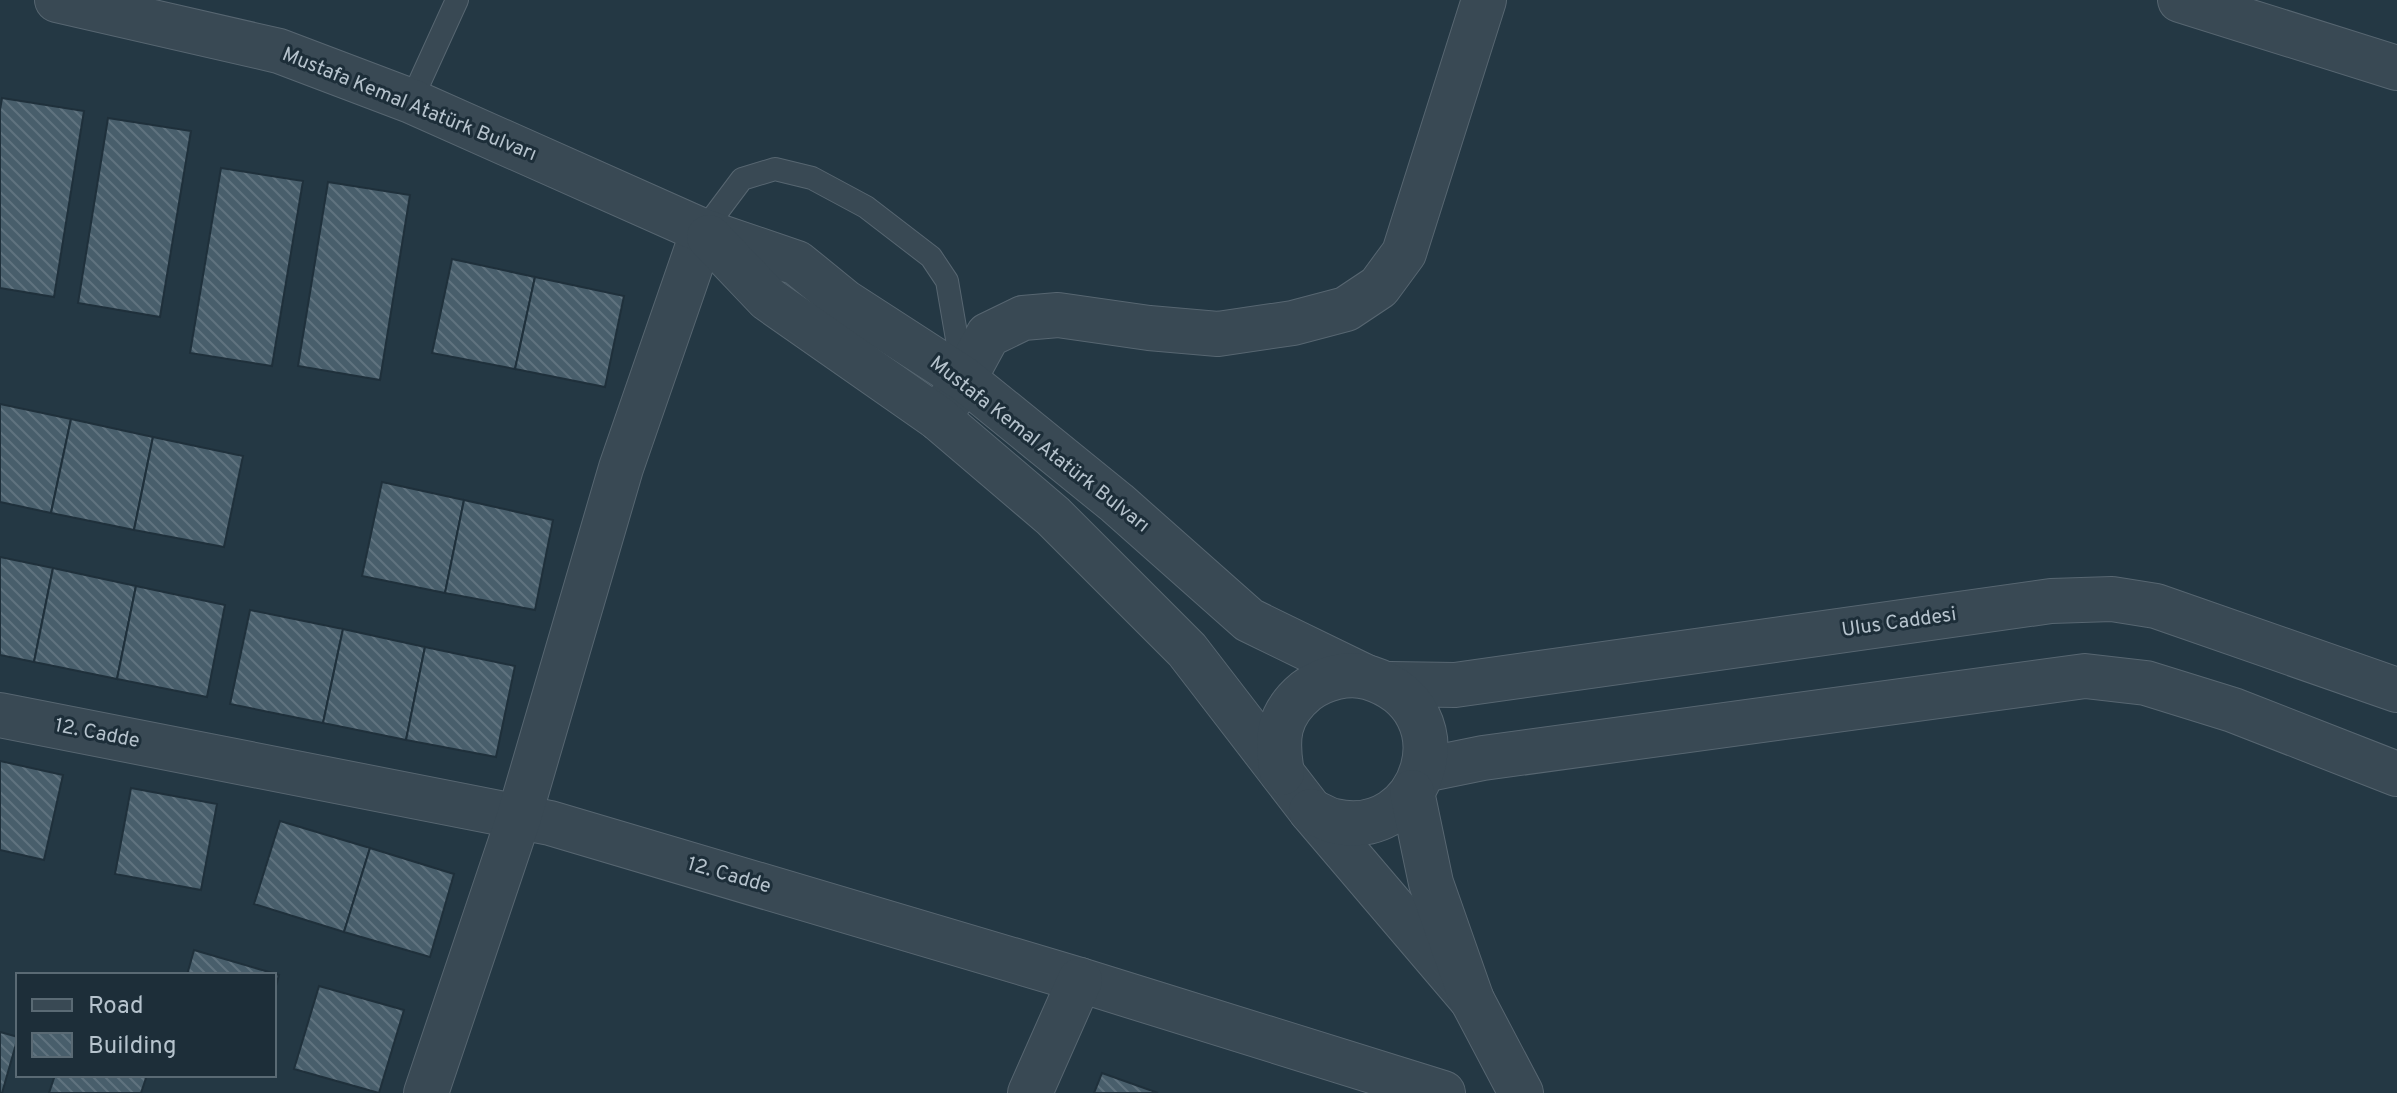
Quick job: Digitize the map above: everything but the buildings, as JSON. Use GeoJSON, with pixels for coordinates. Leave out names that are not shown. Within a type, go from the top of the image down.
{"type":"FeatureCollection","features":[{"type":"Feature","properties":{"kind":"street","name":"Mustafa Kemal Atatürk Bulvarı"},"geometry":{"type":"LineString","coordinates":[[57,0],[279,51],[411,101],[703,231],[797,263],[845,302],[964,379],[1117,503],[1249,620],[1377,680]]}},
{"type":"Feature","properties":{"kind":"street"},"geometry":{"type":"LineString","coordinates":[[938,418],[988,335],[1023,318],[1058,315],[1218,334],[1293,323],[1346,309],[1379,287],[1404,253],[1484,0]]}},
{"type":"Feature","properties":{"kind":"street"},"geometry":{"type":"LineString","coordinates":[[2180,0],[2397,68]]}},
{"type":"Feature","properties":{"kind":"street","name":"Mustafa Kemal Atatürk Bulvarı"},"geometry":{"type":"LineString","coordinates":[[703,231],[768,299],[938,418],[1053,516],[1187,650],[1282,773]]}},
{"type":"Feature","properties":{"kind":"street"},"geometry":{"type":"LineString","coordinates":[[426,1093],[519,817],[621,468],[703,231]]}},
{"type":"Feature","properties":{"kind":"street","name":"Ulus Caddesi"},"geometry":{"type":"LineString","coordinates":[[1377,680],[1455,685],[2051,601],[2112,599],[2156,606],[2397,690]]}},
{"type":"Feature","properties":{"kind":"street"},"geometry":{"type":"LineString","coordinates":[[1472,1000],[1282,773],[1277,747],[1282,722],[1296,700],[1315,684],[1339,676],[1377,680],[1410,703],[1420,720],[1427,744],[1418,781],[1431,883],[1472,1000],[1521,1093]]}},
{"type":"Feature","properties":{"kind":"street"},"geometry":{"type":"LineString","coordinates":[[1311,811],[1332,820],[1354,823],[1376,818],[1396,808],[1418,781],[1483,758],[2085,676],[2146,683],[2218,706],[2397,774]]}},
{"type":"Feature","properties":{"kind":"street","name":"12. Cadde"},"geometry":{"type":"LineString","coordinates":[[0,715],[550,823],[1080,980],[1443,1093]]}},
{"type":"Feature","properties":{"kind":"street"},"geometry":{"type":"LineString","coordinates":[[1030,1093],[1080,980]]}},
{"type":"Feature","properties":{"kind":"lane"},"geometry":{"type":"LineString","coordinates":[[411,101],[457,0]]}},
{"type":"Feature","properties":{"kind":"lane"},"geometry":{"type":"LineString","coordinates":[[703,231],[742,179],[775,169],[812,178],[866,207],[931,257],[947,281],[964,379]]}}]}
